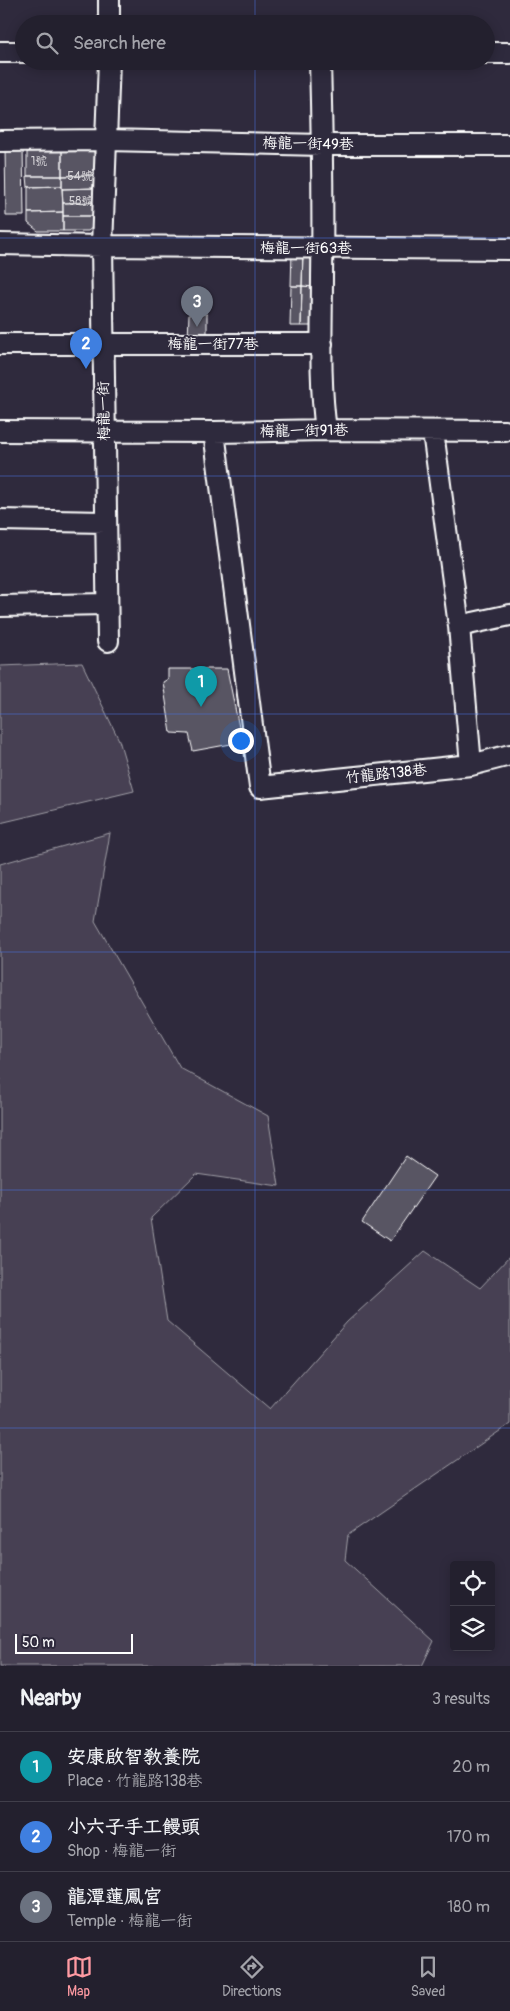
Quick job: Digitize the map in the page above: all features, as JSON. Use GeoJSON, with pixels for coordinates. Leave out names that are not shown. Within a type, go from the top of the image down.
{"type":"FeatureCollection","features":[{"type":"Feature","properties":{"kind":"street"},"geometry":{"type":"LineString","coordinates":[[109,0],[109,15]]}},
{"type":"Feature","properties":{"kind":"street"},"geometry":{"type":"LineString","coordinates":[[0,52],[15,52]]}},
{"type":"Feature","properties":{"kind":"street"},"geometry":{"type":"LineString","coordinates":[[495,53],[510,53]]}},
{"type":"Feature","properties":{"kind":"street","name":"梅龍一街"},"geometry":{"type":"LineString","coordinates":[[108,70],[102,246],[108,641]]}},
{"type":"Feature","properties":{"kind":"street"},"geometry":{"type":"LineString","coordinates":[[320,70],[323,411],[326,430]]}},
{"type":"Feature","properties":{"kind":"street","name":"梅龍一街49巷"},"geometry":{"type":"LineString","coordinates":[[0,140],[107,140],[322,145],[510,145]]}},
{"type":"Feature","properties":{"kind":"street","name":"梅龍一街63巷"},"geometry":{"type":"LineString","coordinates":[[0,244],[510,249]]}},
{"type":"Feature","properties":{"kind":"street","name":"梅龍一街77巷"},"geometry":{"type":"LineString","coordinates":[[0,344],[322,344]]}},
{"type":"Feature","properties":{"kind":"street","name":"梅龍一街91巷"},"geometry":{"type":"LineString","coordinates":[[0,431],[214,432],[326,430],[505,432]]}},
{"type":"Feature","properties":{"kind":"street","name":"竹龍路138巷"},"geometry":{"type":"LineString","coordinates":[[214,432],[260,786],[471,765],[510,755]]}},
{"type":"Feature","properties":{"kind":"street"},"geometry":{"type":"LineString","coordinates":[[433,432],[459,626],[471,765]]}},
{"type":"Feature","properties":{"kind":"street"},"geometry":{"type":"LineString","coordinates":[[0,520],[105,522]]}},
{"type":"Feature","properties":{"kind":"street"},"geometry":{"type":"LineString","coordinates":[[0,606],[107,604]]}},
{"type":"Feature","properties":{"kind":"street"},"geometry":{"type":"LineString","coordinates":[[459,626],[510,615]]}},
{"type":"Feature","properties":{"kind":"shaded area"},"geometry":{"type":"Polygon","coordinates":[[[82,663],[119,740],[134,791],[0,823],[0,666],[82,663]]]}},
{"type":"Feature","properties":{"kind":"shaded area"},"geometry":{"type":"Polygon","coordinates":[[[110,833],[95,921],[180,1068],[268,1116],[279,1186],[196,1174],[151,1218],[167,1321],[270,1409],[347,1322],[425,1251],[480,1288],[510,1256],[510,1424],[348,1535],[345,1560],[434,1641],[422,1666],[0,1666],[0,864],[110,833]]]}},
{"type":"Feature","properties":{"kind":"building"},"geometry":{"type":"Polygon","coordinates":[[[5,147],[23,147],[24,216],[6,216],[5,147]]]}},
{"type":"Feature","properties":{"kind":"building"},"geometry":{"type":"Polygon","coordinates":[[[62,147],[88,147],[96,154],[96,175],[62,176],[62,147]]]}},
{"type":"Feature","properties":{"kind":"building"},"geometry":{"type":"Polygon","coordinates":[[[62,151],[62,176],[27,176],[27,152],[62,151]]]}},
{"type":"Feature","properties":{"kind":"building"},"geometry":{"type":"Polygon","coordinates":[[[96,175],[96,188],[62,189],[62,176],[96,175]]]}},
{"type":"Feature","properties":{"kind":"building"},"geometry":{"type":"Polygon","coordinates":[[[27,176],[62,176],[62,186],[28,187],[27,176]]]}},
{"type":"Feature","properties":{"kind":"building"},"geometry":{"type":"Polygon","coordinates":[[[62,186],[63,212],[28,213],[28,187],[62,186]]]}},
{"type":"Feature","properties":{"kind":"building"},"geometry":{"type":"Polygon","coordinates":[[[96,188],[97,202],[63,203],[62,189],[96,188]]]}},
{"type":"Feature","properties":{"kind":"building"},"geometry":{"type":"Polygon","coordinates":[[[97,202],[97,216],[63,216],[63,203],[97,202]]]}},
{"type":"Feature","properties":{"kind":"building"},"geometry":{"type":"Polygon","coordinates":[[[63,212],[63,231],[38,231],[28,223],[28,213],[63,212]]]}},
{"type":"Feature","properties":{"kind":"building"},"geometry":{"type":"Polygon","coordinates":[[[63,216],[97,216],[97,224],[88,231],[63,231],[63,216]]]}},
{"type":"Feature","properties":{"kind":"building"},"geometry":{"type":"Polygon","coordinates":[[[292,251],[303,251],[302,286],[291,286],[292,251]]]}},
{"type":"Feature","properties":{"kind":"building"},"geometry":{"type":"Polygon","coordinates":[[[303,251],[314,251],[314,287],[302,286],[303,251]]]}},
{"type":"Feature","properties":{"kind":"building"},"geometry":{"type":"Polygon","coordinates":[[[291,286],[302,286],[301,326],[290,326],[291,286]]]}},
{"type":"Feature","properties":{"kind":"building"},"geometry":{"type":"Polygon","coordinates":[[[302,286],[314,287],[313,326],[301,326],[302,286]]]}},
{"type":"Feature","properties":{"kind":"building"},"geometry":{"type":"Polygon","coordinates":[[[189,314],[207,314],[207,341],[188,340],[189,314]]]}},
{"type":"Feature","properties":{"kind":"building"},"geometry":{"type":"Polygon","coordinates":[[[168,669],[227,669],[242,742],[193,751],[189,734],[171,733],[163,682],[168,679],[168,669]]]}},
{"type":"Feature","properties":{"kind":"building"},"geometry":{"type":"Polygon","coordinates":[[[406,1156],[435,1176],[390,1241],[362,1222],[406,1156]]]}},
{"type":"Feature","properties":{"kind":"place","name":"龍潭蓮鳳宮"},"geometry":{"type":"Point","coordinates":[197,327]}},
{"type":"Feature","properties":{"kind":"place","name":"小六子手工饅頭"},"geometry":{"type":"Point","coordinates":[86,369]}},
{"type":"Feature","properties":{"kind":"place","name":"安康啟智教養院"},"geometry":{"type":"Point","coordinates":[201,707]}}]}
